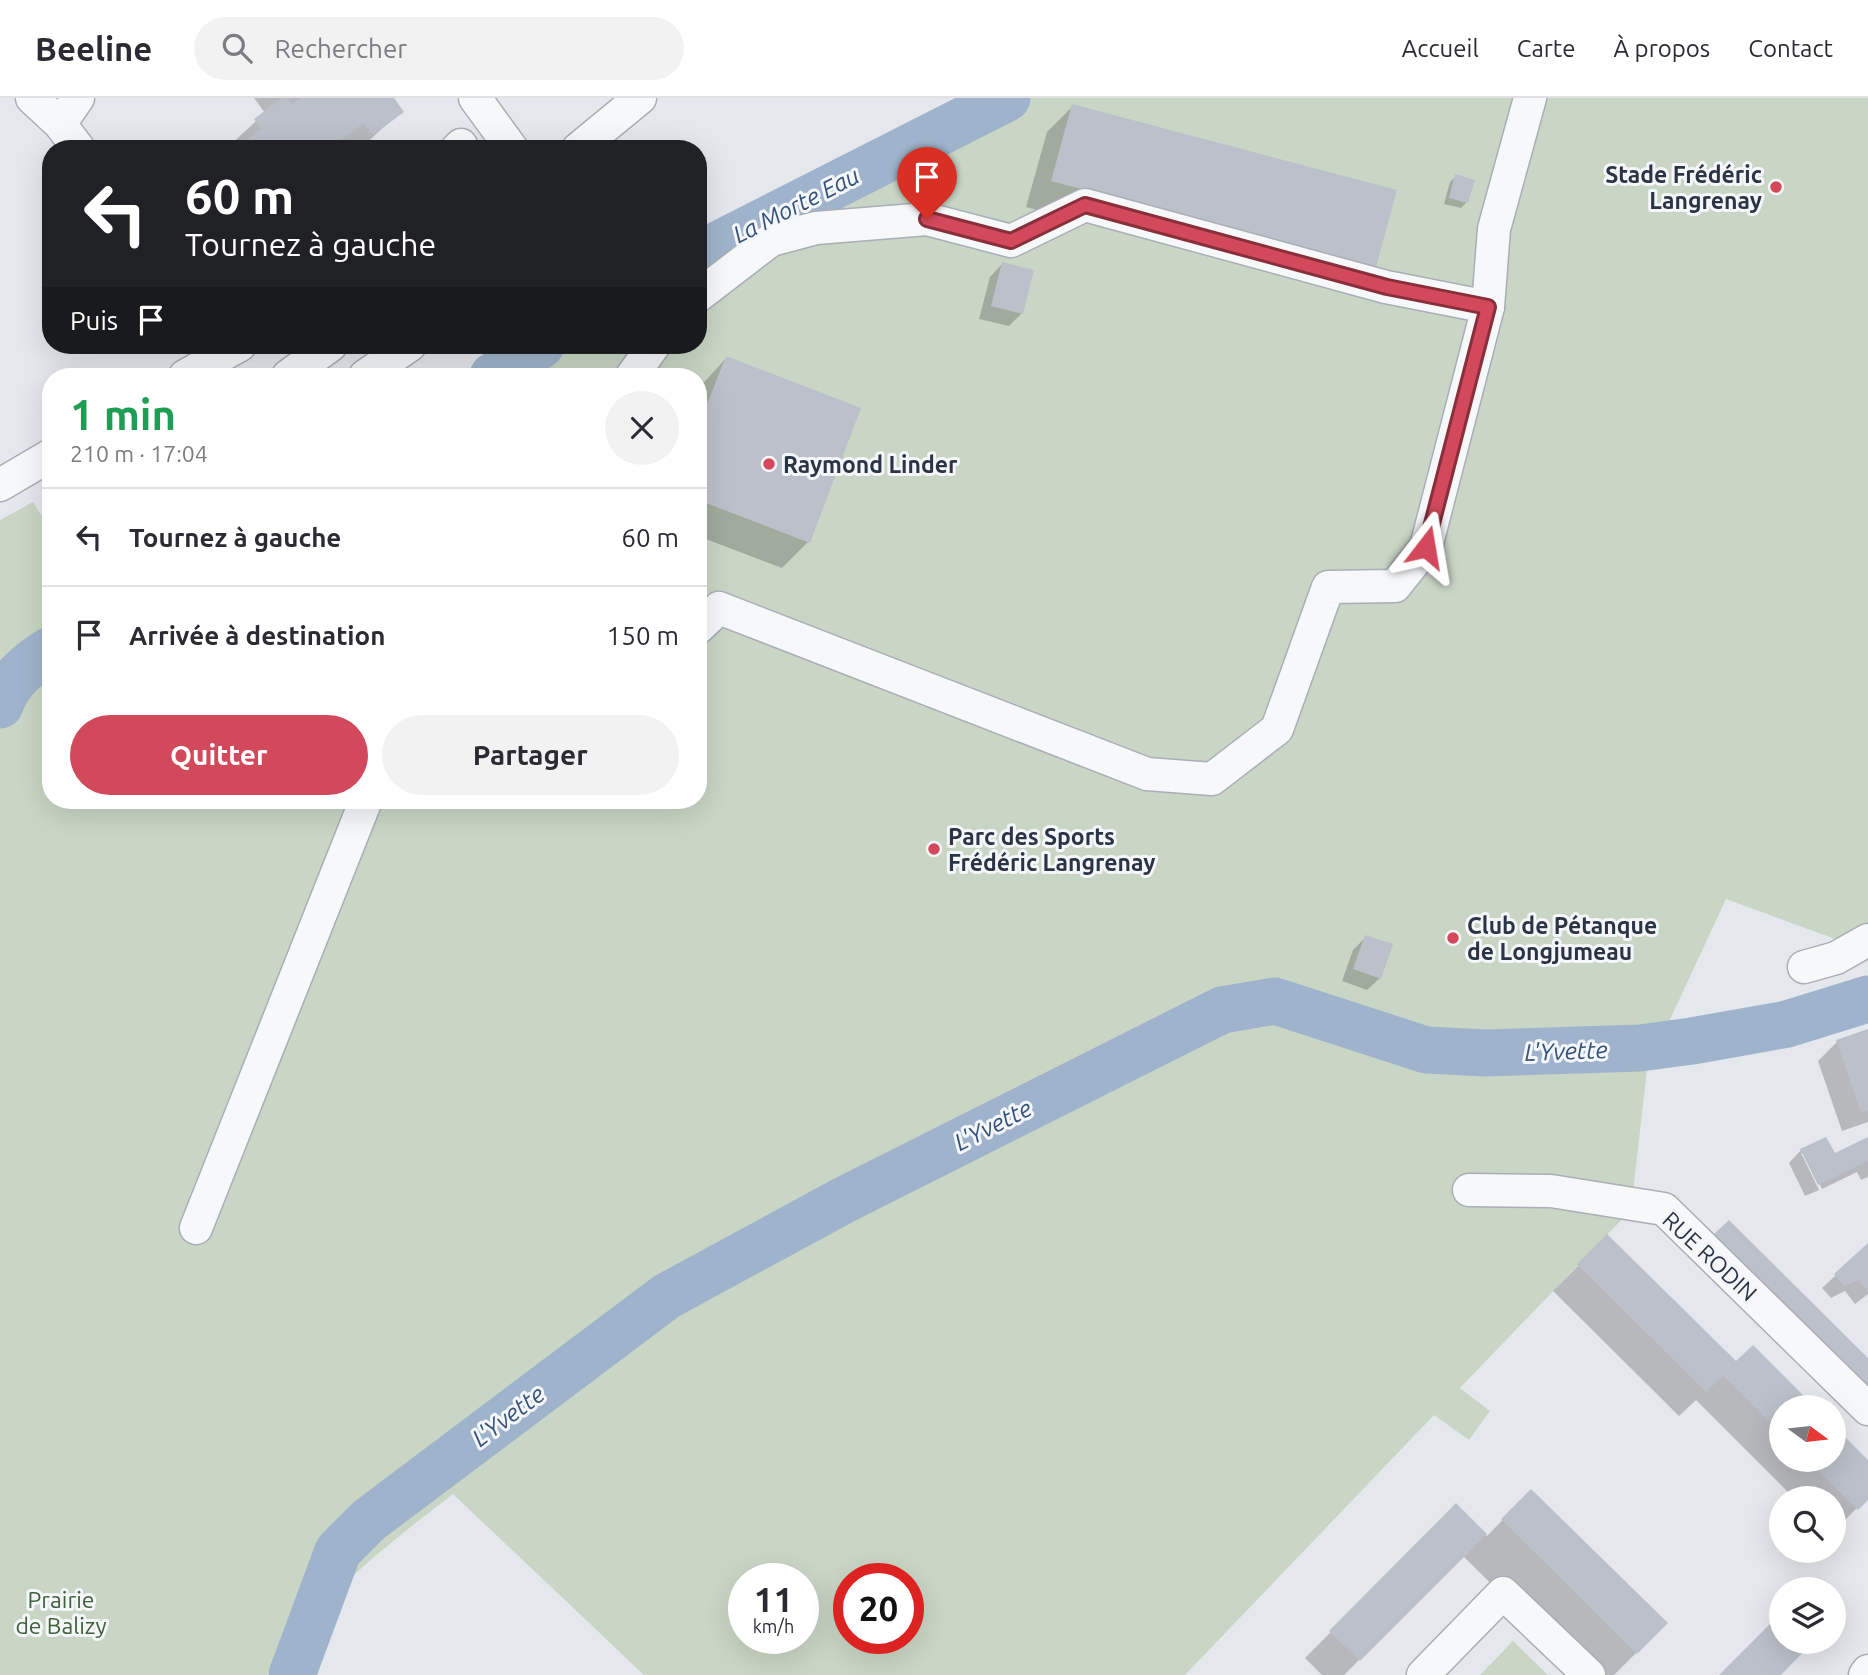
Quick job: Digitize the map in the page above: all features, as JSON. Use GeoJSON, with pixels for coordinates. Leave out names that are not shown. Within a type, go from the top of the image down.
{"type":"FeatureCollection","features":[{"type":"Feature","properties":{"kind":"street"},"geometry":{"type":"LineString","coordinates":[[32,98],[60,124],[72,140]]}},
{"type":"Feature","properties":{"kind":"street"},"geometry":{"type":"LineString","coordinates":[[60,124],[78,98]]}},
{"type":"Feature","properties":{"kind":"street"},"geometry":{"type":"LineString","coordinates":[[475,98],[505,140]]}},
{"type":"Feature","properties":{"kind":"street"},"geometry":{"type":"LineString","coordinates":[[589,140],[640,98]]}},
{"type":"Feature","properties":{"kind":"street"},"geometry":{"type":"LineString","coordinates":[[707,619],[719,608],[1147,774],[1212,779],[1276,729],[1328,587],[1395,586],[1426,547],[1488,307],[1494,229],[1531,98]]}},
{"type":"Feature","properties":{"kind":"street"},"geometry":{"type":"LineString","coordinates":[[707,289],[771,240],[816,228],[927,219],[1011,241],[1085,205],[1387,287],[1488,307]]}},
{"type":"Feature","properties":{"kind":"street"},"geometry":{"type":"LineString","coordinates":[[198,368],[220,354]]}},
{"type":"Feature","properties":{"kind":"street"},"geometry":{"type":"LineString","coordinates":[[299,368],[319,354]]}},
{"type":"Feature","properties":{"kind":"street"},"geometry":{"type":"LineString","coordinates":[[345,354],[357,368]]}},
{"type":"Feature","properties":{"kind":"street"},"geometry":{"type":"LineString","coordinates":[[375,368],[396,354]]}},
{"type":"Feature","properties":{"kind":"street"},"geometry":{"type":"LineString","coordinates":[[0,485],[42,460]]}},
{"type":"Feature","properties":{"kind":"street"},"geometry":{"type":"LineString","coordinates":[[196,1228],[362,809]]}},
{"type":"Feature","properties":{"kind":"street"},"geometry":{"type":"LineString","coordinates":[[1804,967],[1836,958],[1868,940]]}},
{"type":"Feature","properties":{"kind":"street","name":"RUE RODIN"},"geometry":{"type":"LineString","coordinates":[[1469,1190],[1551,1191],[1664,1209],[1868,1409]]}},
{"type":"Feature","properties":{"kind":"street"},"geometry":{"type":"LineString","coordinates":[[1423,1675],[1503,1593],[1589,1675]]}},
{"type":"Feature","properties":{"kind":"green space","name":"Parc des Sports Frédéric Langrenay"},"geometry":{"type":"Polygon","coordinates":[[[980,98],[1868,98],[1868,927],[1854,946],[1726,899],[1647,1069],[1631,1210],[1460,1388],[1490,1411],[1469,1440],[1434,1415],[1185,1675],[644,1675],[453,1494],[376,1555],[329,1599],[286,1648],[267,1675],[0,1675],[0,520],[33,502],[42,516],[42,809],[707,809],[707,368],[494,368],[515,354],[707,354],[707,237],[980,98]]]}},
{"type":"Feature","properties":{"kind":"green space"},"geometry":{"type":"Polygon","coordinates":[[[1513,1641],[1548,1675],[1480,1675],[1513,1641]]]}},
{"type":"Feature","properties":{"kind":"building"},"geometry":{"type":"Polygon","coordinates":[[[282,98],[287,98],[292,104],[300,98],[394,98],[404,112],[373,135],[364,123],[341,140],[247,140],[261,129],[254,119],[282,98]]]}},
{"type":"Feature","properties":{"kind":"building"},"geometry":{"type":"Polygon","coordinates":[[[1072,104],[1397,190],[1376,267],[1051,181],[1072,104]]]}},
{"type":"Feature","properties":{"kind":"building"},"geometry":{"type":"Polygon","coordinates":[[[1455,174],[1475,180],[1468,203],[1449,198],[1455,174]]]}},
{"type":"Feature","properties":{"kind":"building"},"geometry":{"type":"Polygon","coordinates":[[[1002,262],[1034,270],[1023,314],[991,306],[1002,262]]]}},
{"type":"Feature","properties":{"kind":"building","name":"Raymond Linder"},"geometry":{"type":"Polygon","coordinates":[[[726,356],[861,408],[810,543],[707,503],[707,404],[726,356]]]}},
{"type":"Feature","properties":{"kind":"building"},"geometry":{"type":"Polygon","coordinates":[[[1365,935],[1393,944],[1381,979],[1353,969],[1365,935]]]}},
{"type":"Feature","properties":{"kind":"building"},"geometry":{"type":"Polygon","coordinates":[[[1868,1029],[1868,1111],[1861,1113],[1836,1040],[1868,1029]]]}},
{"type":"Feature","properties":{"kind":"building"},"geometry":{"type":"Polygon","coordinates":[[[1826,1137],[1835,1153],[1868,1137],[1868,1161],[1818,1185],[1800,1149],[1826,1137]]]}},
{"type":"Feature","properties":{"kind":"building"},"geometry":{"type":"Polygon","coordinates":[[[1729,1220],[1868,1358],[1868,1389],[1713,1235],[1729,1220]]]}},
{"type":"Feature","properties":{"kind":"building"},"geometry":{"type":"Polygon","coordinates":[[[1607,1234],[1736,1361],[1753,1345],[1803,1395],[1769,1395],[1769,1421],[1723,1376],[1706,1392],[1577,1264],[1607,1234]]]}},
{"type":"Feature","properties":{"kind":"building"},"geometry":{"type":"Polygon","coordinates":[[[1868,1243],[1868,1292],[1859,1280],[1844,1286],[1834,1274],[1868,1243]]]}},
{"type":"Feature","properties":{"kind":"building"},"geometry":{"type":"Polygon","coordinates":[[[1846,1438],[1868,1460],[1868,1500],[1858,1510],[1846,1498],[1846,1486],[1834,1486],[1819,1472],[1846,1472],[1846,1438]]]}},
{"type":"Feature","properties":{"kind":"building"},"geometry":{"type":"Polygon","coordinates":[[[1531,1489],[1668,1623],[1637,1654],[1501,1519],[1531,1489]]]}},
{"type":"Feature","properties":{"kind":"building"},"geometry":{"type":"Polygon","coordinates":[[[1456,1503],[1487,1534],[1360,1661],[1329,1631],[1456,1503]]]}},
{"type":"Feature","properties":{"kind":"building"},"geometry":{"type":"Polygon","coordinates":[[[1769,1625],[1769,1654],[1801,1654],[1781,1675],[1719,1675],[1769,1625]]]}},
{"type":"Feature","properties":{"kind":"waterway","name":"La Morte Eau"},"geometry":{"type":"LineString","coordinates":[[707,250],[1007,98]]}},
{"type":"Feature","properties":{"kind":"waterway","name":"La Morte Eau"},"geometry":{"type":"LineString","coordinates":[[505,368],[527,354]]}},
{"type":"Feature","properties":{"kind":"waterway","name":"La Morte Eau"},"geometry":{"type":"LineString","coordinates":[[0,705],[8,688],[42,656]]}},
{"type":"Feature","properties":{"kind":"waterway","name":"L'Yvette"},"geometry":{"type":"LineString","coordinates":[[292,1675],[338,1551],[369,1520],[667,1296],[844,1200],[1222,1010],[1275,1001],[1426,1050],[1485,1053],[1640,1048],[1692,1041],[1787,1024],[1868,999]]}},
{"type":"Feature","properties":{"kind":"place","name":"Stade Frédéric Langrenay"},"geometry":{"type":"Point","coordinates":[1776,187]}},
{"type":"Feature","properties":{"kind":"place","name":"Raymond Linder"},"geometry":{"type":"Point","coordinates":[769,464]}},
{"type":"Feature","properties":{"kind":"place","name":"Parc des Sports Frédéric Langrenay"},"geometry":{"type":"Point","coordinates":[934,849]}},
{"type":"Feature","properties":{"kind":"place","name":"Club de Pétanque de Longjumeau"},"geometry":{"type":"Point","coordinates":[1453,938]}},
{"type":"Feature","properties":{"kind":"route"},"geometry":{"type":"LineString","coordinates":[[927,219],[1011,241],[1085,205],[1387,287],[1488,307],[1426,547]]}},
{"type":"Feature","properties":{"kind":"park label","name":"Prairie de Balizy"},"geometry":{"type":"Point","coordinates":[61,1612]}}]}
